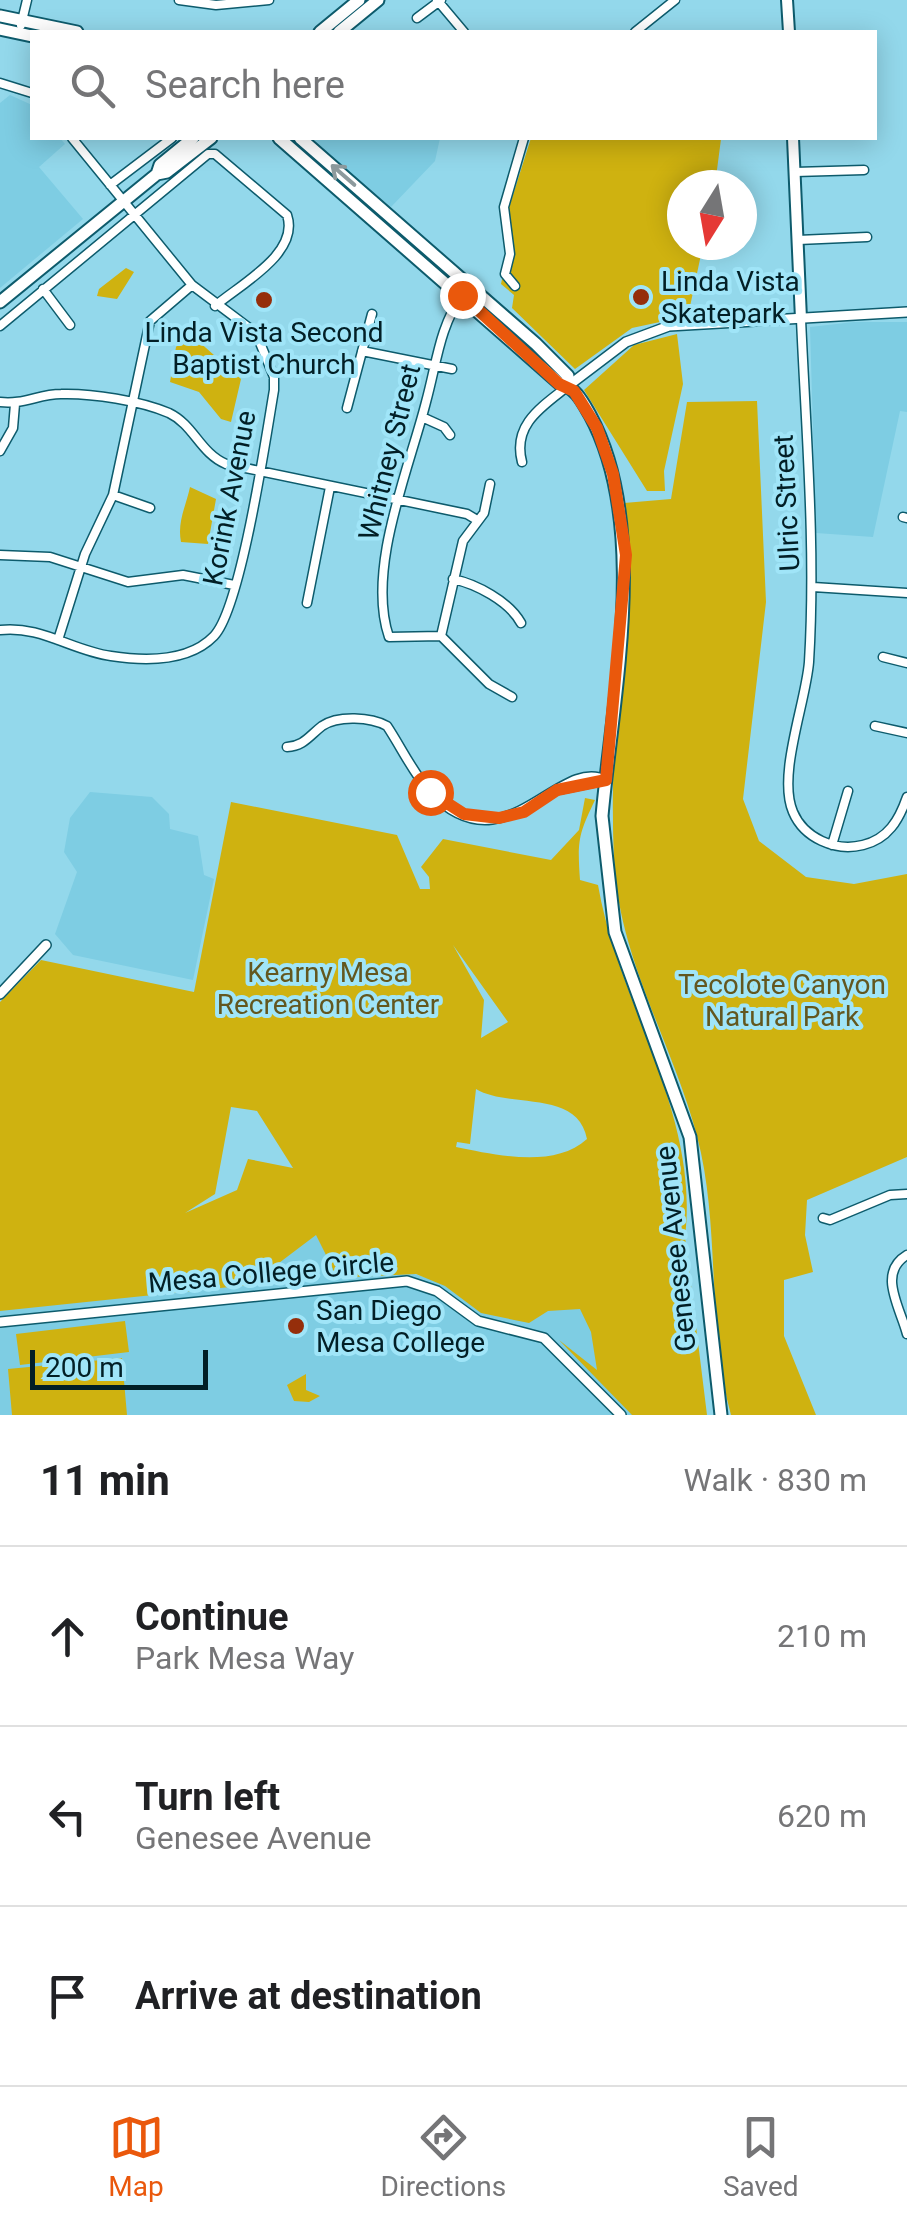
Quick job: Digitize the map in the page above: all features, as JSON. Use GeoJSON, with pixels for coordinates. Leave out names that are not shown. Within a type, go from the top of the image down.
{"type":"FeatureCollection","features":[{"type":"Feature","properties":{"kind":"main road"},"geometry":{"type":"LineString","coordinates":[[322,30],[360,0]]}},
{"type":"Feature","properties":{"kind":"main road"},"geometry":{"type":"LineString","coordinates":[[341,30],[378,0]]}},
{"type":"Feature","properties":{"kind":"main road"},"geometry":{"type":"LineString","coordinates":[[787,0],[788,30]]}},
{"type":"Feature","properties":{"kind":"main road"},"geometry":{"type":"LineString","coordinates":[[0,16],[25,30]]}},
{"type":"Feature","properties":{"kind":"main road"},"geometry":{"type":"LineString","coordinates":[[0,29],[25,30]]}},
{"type":"Feature","properties":{"kind":"main road"},"geometry":{"type":"LineString","coordinates":[[157,174],[160,165],[191,140]]}},
{"type":"Feature","properties":{"kind":"main road"},"geometry":{"type":"LineString","coordinates":[[0,302],[157,174],[168,172],[208,140]]}},
{"type":"Feature","properties":{"kind":"main road","name":"Genesee Avenue"},"geometry":{"type":"LineString","coordinates":[[281,140],[559,365],[568,376],[568,386],[597,428],[622,514],[626,555],[606,780],[604,848],[616,932],[690,1137],[721,1415]]}},
{"type":"Feature","properties":{"kind":"main road","name":"Genesee Avenue"},"geometry":{"type":"LineString","coordinates":[[302,140],[465,290]]}},
{"type":"Feature","properties":{"kind":"main road","name":"Ulric Street"},"geometry":{"type":"LineString","coordinates":[[793,140],[801,318]]}},
{"type":"Feature","properties":{"kind":"street"},"geometry":{"type":"LineString","coordinates":[[25,30],[27,0]]}},
{"type":"Feature","properties":{"kind":"street"},"geometry":{"type":"LineString","coordinates":[[179,0],[216,5],[269,0]]}},
{"type":"Feature","properties":{"kind":"street"},"geometry":{"type":"LineString","coordinates":[[638,30],[675,0]]}},
{"type":"Feature","properties":{"kind":"street"},"geometry":{"type":"LineString","coordinates":[[417,18],[439,1],[462,30]]}},
{"type":"Feature","properties":{"kind":"street"},"geometry":{"type":"LineString","coordinates":[[0,83],[30,92]]}},
{"type":"Feature","properties":{"kind":"street","name":"Korink Avenue"},"geometry":{"type":"LineString","coordinates":[[0,630],[32,631],[91,652],[133,658],[193,650],[216,634],[226,619],[260,472],[274,377],[256,334],[192,286],[74,140]]}},
{"type":"Feature","properties":{"kind":"street"},"geometry":{"type":"LineString","coordinates":[[110,185],[169,140]]}},
{"type":"Feature","properties":{"kind":"street"},"geometry":{"type":"LineString","coordinates":[[515,286],[505,274],[510,254],[502,220],[523,140]]}},
{"type":"Feature","properties":{"kind":"street"},"geometry":{"type":"LineString","coordinates":[[0,326],[204,156],[215,154],[287,214],[291,226],[285,247],[215,306]]}},
{"type":"Feature","properties":{"kind":"street"},"geometry":{"type":"LineString","coordinates":[[794,172],[864,170]]}},
{"type":"Feature","properties":{"kind":"street"},"geometry":{"type":"LineString","coordinates":[[798,240],[866,237]]}},
{"type":"Feature","properties":{"kind":"street"},"geometry":{"type":"LineString","coordinates":[[58,640],[81,567],[114,495],[150,321],[192,286]]}},
{"type":"Feature","properties":{"kind":"street"},"geometry":{"type":"LineString","coordinates":[[43,290],[70,325]]}},
{"type":"Feature","properties":{"kind":"street","name":"Whitney Street"},"geometry":{"type":"LineString","coordinates":[[442,636],[389,637],[383,574],[410,446],[422,417],[442,328],[465,290]]}},
{"type":"Feature","properties":{"kind":"street"},"geometry":{"type":"LineString","coordinates":[[522,462],[519,451],[530,417],[626,342],[650,331],[692,323],[907,312]]}},
{"type":"Feature","properties":{"kind":"street"},"geometry":{"type":"LineString","coordinates":[[347,408],[372,314]]}},
{"type":"Feature","properties":{"kind":"street","name":"Ulric Street"},"geometry":{"type":"LineString","coordinates":[[801,318],[813,587],[809,664],[788,794],[801,826],[832,845]]}},
{"type":"Feature","properties":{"kind":"street"},"geometry":{"type":"LineString","coordinates":[[362,351],[452,369]]}},
{"type":"Feature","properties":{"kind":"street"},"geometry":{"type":"LineString","coordinates":[[0,402],[15,404],[57,394],[166,412],[182,420],[218,461],[477,520]]}},
{"type":"Feature","properties":{"kind":"street"},"geometry":{"type":"LineString","coordinates":[[0,451],[12,428],[15,404]]}},
{"type":"Feature","properties":{"kind":"street"},"geometry":{"type":"LineString","coordinates":[[422,417],[444,426],[450,435]]}},
{"type":"Feature","properties":{"kind":"street"},"geometry":{"type":"LineString","coordinates":[[490,484],[484,514],[462,541],[442,636],[489,684],[512,697]]}},
{"type":"Feature","properties":{"kind":"street"},"geometry":{"type":"LineString","coordinates":[[307,603],[330,487]]}},
{"type":"Feature","properties":{"kind":"street"},"geometry":{"type":"LineString","coordinates":[[114,495],[150,508]]}},
{"type":"Feature","properties":{"kind":"street"},"geometry":{"type":"LineString","coordinates":[[0,555],[30,554],[128,582],[183,576],[234,585]]}},
{"type":"Feature","properties":{"kind":"street"},"geometry":{"type":"LineString","coordinates":[[452,579],[475,586],[515,612],[521,623]]}},
{"type":"Feature","properties":{"kind":"street"},"geometry":{"type":"LineString","coordinates":[[813,587],[907,593]]}},
{"type":"Feature","properties":{"kind":"street"},"geometry":{"type":"LineString","coordinates":[[883,657],[907,663]]}},
{"type":"Feature","properties":{"kind":"street"},"geometry":{"type":"LineString","coordinates":[[286,747],[300,745],[334,721],[378,721],[387,726],[430,792],[464,814],[512,816],[577,776],[593,774],[606,780]]}},
{"type":"Feature","properties":{"kind":"street"},"geometry":{"type":"LineString","coordinates":[[875,726],[907,734]]}},
{"type":"Feature","properties":{"kind":"street"},"geometry":{"type":"LineString","coordinates":[[848,791],[832,845],[864,845],[879,838],[892,828],[907,797]]}},
{"type":"Feature","properties":{"kind":"street"},"geometry":{"type":"LineString","coordinates":[[0,994],[46,945]]}},
{"type":"Feature","properties":{"kind":"street"},"geometry":{"type":"LineString","coordinates":[[823,1218],[830,1220],[890,1195],[907,1194]]}},
{"type":"Feature","properties":{"kind":"street"},"geometry":{"type":"LineString","coordinates":[[907,1255],[895,1264],[890,1277],[907,1334]]}},
{"type":"Feature","properties":{"kind":"street","name":"Mesa College Circle"},"geometry":{"type":"LineString","coordinates":[[0,1322],[406,1281],[437,1292],[478,1321],[544,1338],[621,1415]]}},
{"type":"Feature","properties":{"kind":"shaded area"},"geometry":{"type":"Polygon","coordinates":[[[10,95],[30,104],[30,140],[62,140],[65,144],[39,167],[83,219],[0,288],[0,103],[10,95]]]}},
{"type":"Feature","properties":{"kind":"shaded area"},"geometry":{"type":"Polygon","coordinates":[[[309,140],[440,140],[435,161],[391,207],[309,140]]]}},
{"type":"Feature","properties":{"kind":"shaded area"},"geometry":{"type":"Polygon","coordinates":[[[907,322],[907,412],[900,411],[873,537],[816,533],[810,327],[907,322]]]}},
{"type":"Feature","properties":{"kind":"shaded area"},"geometry":{"type":"Polygon","coordinates":[[[90,792],[152,797],[169,814],[170,829],[198,836],[204,875],[214,879],[193,980],[73,955],[55,934],[77,872],[64,852],[70,818],[90,792]]]}},
{"type":"Feature","properties":{"kind":"shaded area","name":"San Diego Mesa College"},"geometry":{"type":"Polygon","coordinates":[[[315,1230],[403,1271],[539,1310],[573,1303],[583,1307],[633,1415],[0,1415],[0,1268],[315,1230]]]}},
{"type":"Feature","properties":{"kind":"green space"},"geometry":{"type":"Polygon","coordinates":[[[530,140],[721,140],[717,170],[667,170],[667,260],[700,260],[688,316],[632,328],[575,369],[512,308],[514,295],[501,284],[510,241],[507,214],[530,140]]]}},
{"type":"Feature","properties":{"kind":"green space"},"geometry":{"type":"Polygon","coordinates":[[[126,268],[134,272],[117,299],[97,296],[99,289],[126,268]]]}},
{"type":"Feature","properties":{"kind":"green space"},"geometry":{"type":"Polygon","coordinates":[[[188,332],[241,379],[231,422],[221,419],[199,392],[170,382],[176,347],[188,332]]]}},
{"type":"Feature","properties":{"kind":"green space"},"geometry":{"type":"Polygon","coordinates":[[[677,334],[683,384],[664,471],[665,491],[647,491],[584,390],[634,345],[677,334]]]}},
{"type":"Feature","properties":{"kind":"green space","name":"Tecolote Canyon Natural Park"},"geometry":{"type":"Polygon","coordinates":[[[757,401],[766,602],[743,799],[759,841],[806,877],[854,884],[907,874],[907,1157],[807,1200],[805,1235],[813,1272],[784,1280],[784,1336],[816,1415],[731,1415],[723,1381],[709,1205],[697,1136],[636,966],[618,896],[614,860],[615,737],[629,563],[624,503],[671,499],[687,402],[757,401]]]}},
{"type":"Feature","properties":{"kind":"green space"},"geometry":{"type":"Polygon","coordinates":[[[190,487],[216,499],[208,544],[181,542],[181,521],[190,487]]]}},
{"type":"Feature","properties":{"kind":"green space","name":"Kearny Mesa Recreation Center"},"geometry":{"type":"Polygon","coordinates":[[[585,798],[595,800],[580,837],[580,880],[598,885],[608,929],[655,1059],[681,1147],[686,1191],[685,1237],[707,1415],[632,1415],[559,1340],[597,1370],[591,1332],[580,1309],[548,1311],[529,1323],[481,1313],[445,1286],[416,1274],[332,1278],[333,1269],[316,1235],[271,1269],[268,1283],[0,1311],[0,1002],[41,960],[194,992],[231,802],[397,835],[420,889],[430,889],[429,877],[421,867],[443,839],[551,860],[579,830],[585,798]],[[453,945],[484,1000],[481,1038],[508,1022],[453,945]],[[476,1089],[470,1144],[457,1142],[456,1147],[506,1156],[542,1157],[574,1148],[587,1139],[581,1123],[557,1106],[476,1089]],[[231,1107],[215,1194],[185,1213],[237,1190],[248,1159],[293,1168],[257,1111],[231,1107]]]}},
{"type":"Feature","properties":{"kind":"green space"},"geometry":{"type":"Polygon","coordinates":[[[125,1321],[129,1352],[20,1365],[16,1334],[125,1321]]]}},
{"type":"Feature","properties":{"kind":"green space"},"geometry":{"type":"Polygon","coordinates":[[[122,1358],[127,1415],[12,1415],[8,1369],[122,1358]]]}},
{"type":"Feature","properties":{"kind":"green space"},"geometry":{"type":"Polygon","coordinates":[[[306,1374],[306,1390],[320,1396],[309,1402],[294,1401],[287,1385],[306,1374]]]}},
{"type":"Feature","properties":{"kind":"place","name":"Linda Vista Skatepark"},"geometry":{"type":"Point","coordinates":[641,297]}},
{"type":"Feature","properties":{"kind":"place","name":"Linda Vista Second Baptist Church"},"geometry":{"type":"Point","coordinates":[264,300]}},
{"type":"Feature","properties":{"kind":"place","name":"San Diego Mesa College"},"geometry":{"type":"Point","coordinates":[296,1326]}},
{"type":"Feature","properties":{"kind":"route"},"geometry":{"type":"LineString","coordinates":[[430,792],[464,814],[499,818],[524,812],[557,790],[606,780],[626,555],[613,474],[597,428],[582,402],[462,295]]}}]}
